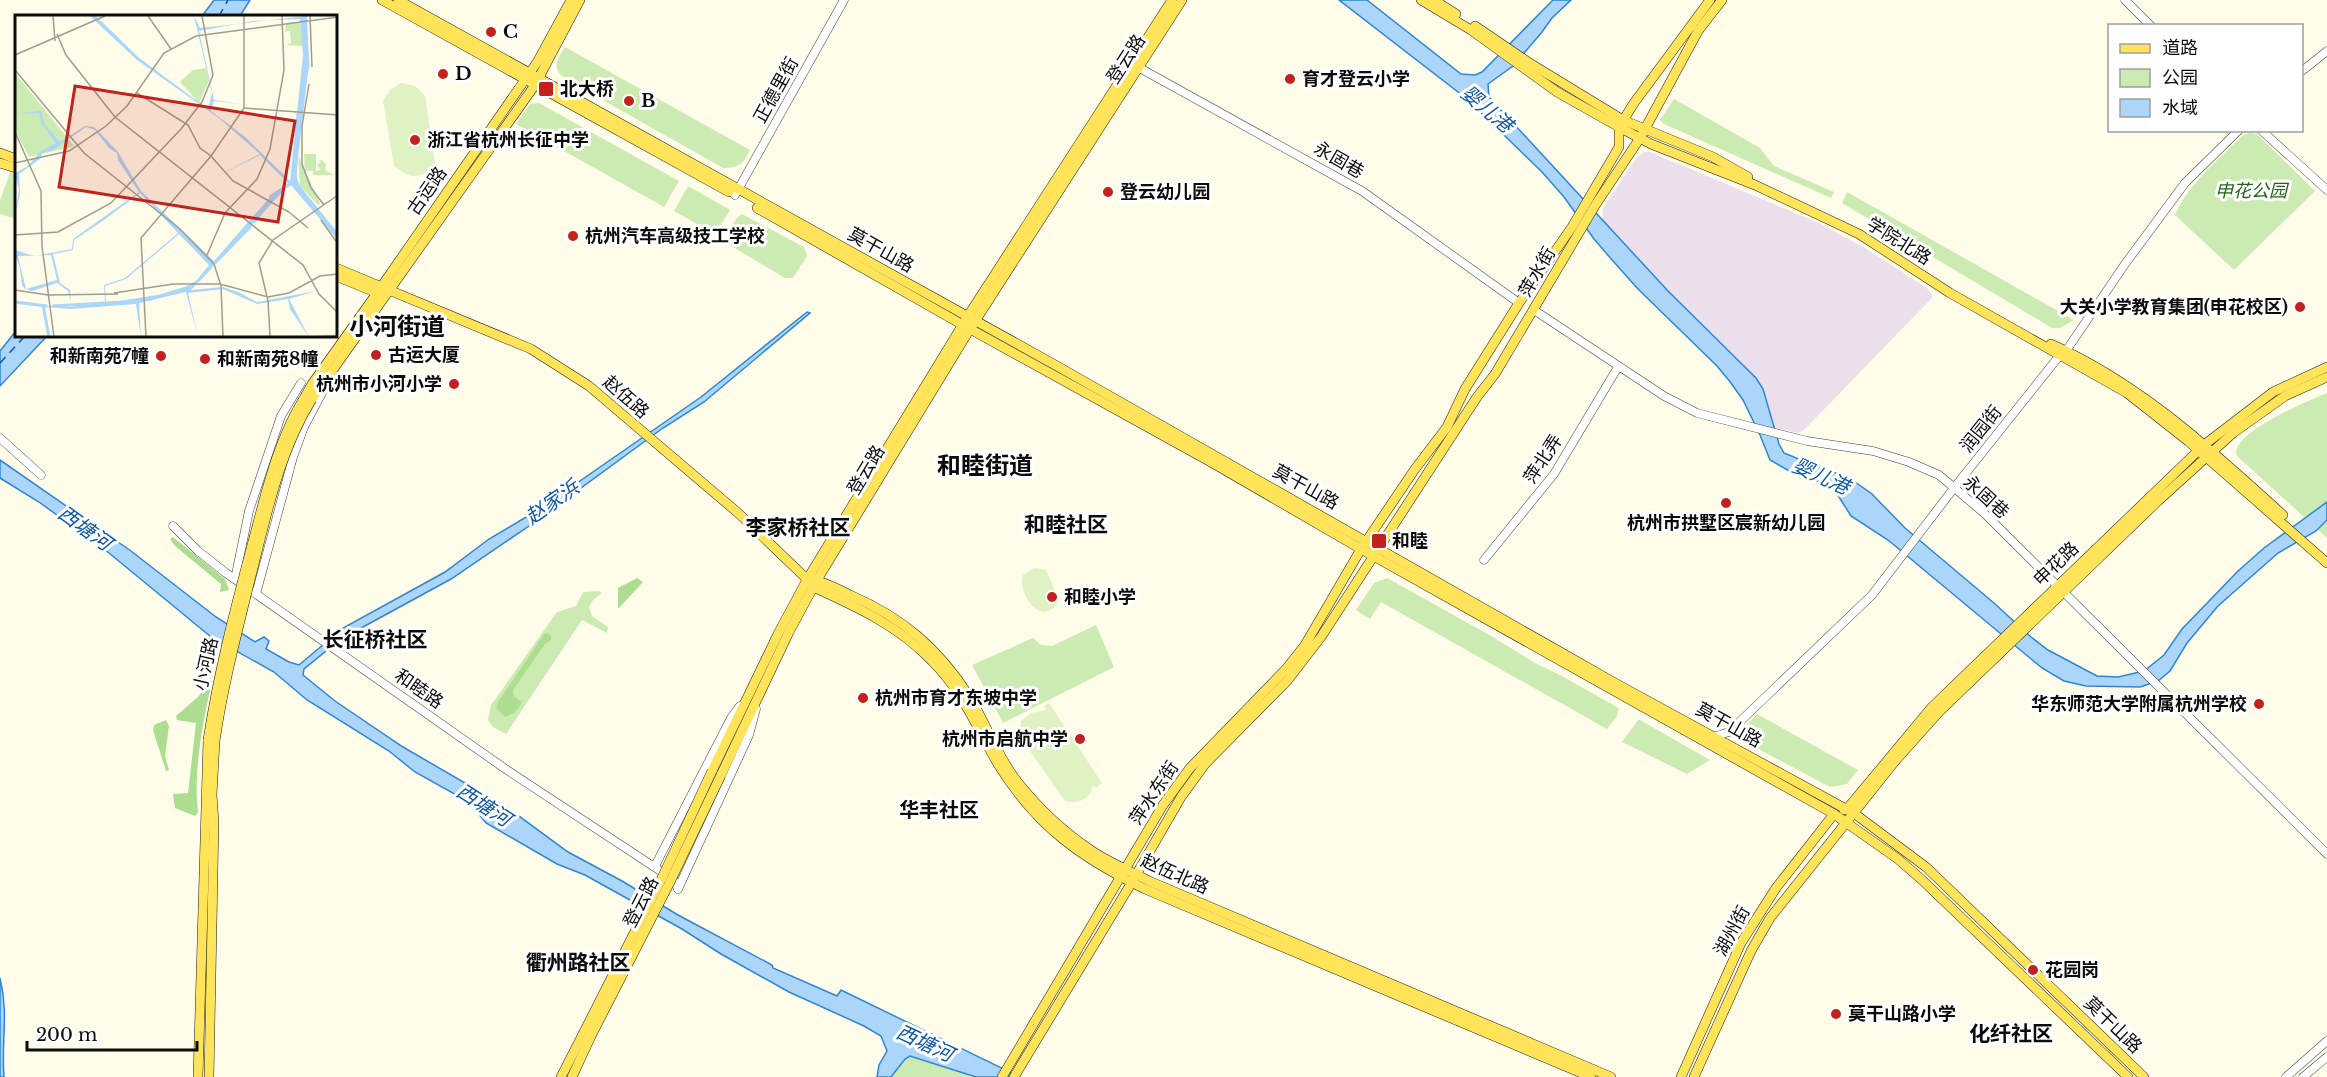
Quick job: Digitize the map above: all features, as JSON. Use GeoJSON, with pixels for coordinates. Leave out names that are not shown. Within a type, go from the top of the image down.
{"type":"FeatureCollection","features":[{"type":"Feature","properties":{"kind":"main road","name":"莫干山路"},"geometry":{"type":"LineString","coordinates":[[382,0],[527,76]]}},
{"type":"Feature","properties":{"kind":"main road","name":"莫干山路"},"geometry":{"type":"LineString","coordinates":[[398,0],[537,82],[969,323],[1367,540],[1376,551],[1847,822],[1898,859],[1921,879],[2128,1077]]}},
{"type":"Feature","properties":{"kind":"main road","name":"古运路"},"geometry":{"type":"LineString","coordinates":[[383,290],[527,76],[568,9],[571,0]]}},
{"type":"Feature","properties":{"kind":"main road","name":"古运路"},"geometry":{"type":"LineString","coordinates":[[383,290],[537,82],[580,0]]}},
{"type":"Feature","properties":{"kind":"main road","name":"登云路"},"geometry":{"type":"LineString","coordinates":[[1136,65],[1172,0]]}},
{"type":"Feature","properties":{"kind":"main road","name":"登云路"},"geometry":{"type":"LineString","coordinates":[[561,1077],[587,1035],[669,884],[756,690],[813,582],[969,323],[1136,65],[1182,0]]}},
{"type":"Feature","properties":{"kind":"main road","name":"学院北路"},"geometry":{"type":"LineString","coordinates":[[1421,0],[1496,44]]}},
{"type":"Feature","properties":{"kind":"main road","name":"学院北路"},"geometry":{"type":"LineString","coordinates":[[1434,0],[1525,64],[1621,124],[1642,134],[1713,158],[1832,214],[2063,353],[2099,368],[2141,394],[2276,517],[2327,555]]}},
{"type":"Feature","properties":{"kind":"main road","name":"萍水街"},"geometry":{"type":"LineString","coordinates":[[1593,201],[1619,147],[1621,124],[1710,0]]}},
{"type":"Feature","properties":{"kind":"main road","name":"萍水街"},"geometry":{"type":"LineString","coordinates":[[1376,551],[1495,374],[1534,310],[1575,230],[1593,201],[1642,134],[1698,31],[1722,0]]}},
{"type":"Feature","properties":{"kind":"main road"},"geometry":{"type":"LineString","coordinates":[[0,153],[15,159]]}},
{"type":"Feature","properties":{"kind":"main road"},"geometry":{"type":"LineString","coordinates":[[0,163],[15,168]]}},
{"type":"Feature","properties":{"kind":"main road","name":"萍水街"},"geometry":{"type":"LineString","coordinates":[[1361,549],[1415,469],[1447,427],[1465,389],[1519,303],[1575,230]]}},
{"type":"Feature","properties":{"kind":"main road","name":"赵伍路"},"geometry":{"type":"LineString","coordinates":[[338,269],[383,290],[531,349],[589,386],[737,512],[813,582]]}},
{"type":"Feature","properties":{"kind":"main road","name":"赵伍路"},"geometry":{"type":"LineString","coordinates":[[338,277],[383,290]]}},
{"type":"Feature","properties":{"kind":"main road"},"geometry":{"type":"LineString","coordinates":[[309,397],[323,385],[383,290]]}},
{"type":"Feature","properties":{"kind":"main road","name":"小河路"},"geometry":{"type":"LineString","coordinates":[[198,1077],[213,708],[234,618],[272,470],[293,416],[309,397],[312,384],[383,290]]}},
{"type":"Feature","properties":{"kind":"main road","name":"莫干山路"},"geometry":{"type":"LineString","coordinates":[[969,323],[1361,549],[1376,551],[1851,812],[1926,867],[2144,1077]]}},
{"type":"Feature","properties":{"kind":"main road","name":"申花路"},"geometry":{"type":"LineString","coordinates":[[1847,822],[1851,812],[1925,715],[2004,645],[2205,451],[2273,392],[2327,367]]}},
{"type":"Feature","properties":{"kind":"main road","name":"申花路"},"geometry":{"type":"LineString","coordinates":[[2205,451],[2269,406],[2327,377]]}},
{"type":"Feature","properties":{"kind":"main road","name":"学院北路"},"geometry":{"type":"LineString","coordinates":[[2205,451],[2292,523],[2327,563]]}},
{"type":"Feature","properties":{"kind":"main road","name":"萍水东街"},"geometry":{"type":"LineString","coordinates":[[1002,1077],[1163,805],[1190,768],[1286,669],[1305,645],[1361,549]]}},
{"type":"Feature","properties":{"kind":"main road","name":"萍水东街"},"geometry":{"type":"LineString","coordinates":[[1014,1077],[1134,878],[1159,832],[1193,781],[1232,735],[1287,681],[1321,637],[1376,551]]}},
{"type":"Feature","properties":{"kind":"main road","name":"赵伍北路"},"geometry":{"type":"LineString","coordinates":[[813,582],[868,613],[914,644],[933,662],[959,693],[1005,776],[1040,818],[1070,846],[1106,870],[1122,873],[1611,1077]]}},
{"type":"Feature","properties":{"kind":"main road","name":"小河路"},"geometry":{"type":"LineString","coordinates":[[208,1077],[214,822],[212,740]]}},
{"type":"Feature","properties":{"kind":"main road","name":"申花路"},"geometry":{"type":"LineString","coordinates":[[1834,814],[1851,812]]}},
{"type":"Feature","properties":{"kind":"main road","name":"湖州街"},"geometry":{"type":"LineString","coordinates":[[1681,1077],[1741,943],[1776,888],[1834,814]]}},
{"type":"Feature","properties":{"kind":"main road","name":"湖州街"},"geometry":{"type":"LineString","coordinates":[[1694,1077],[1747,959],[1770,918],[1847,822]]}},
{"type":"Feature","properties":{"kind":"main road","name":"赵伍北路"},"geometry":{"type":"LineString","coordinates":[[1134,878],[1591,1077]]}},
{"type":"Feature","properties":{"kind":"main road","name":"登云路"},"geometry":{"type":"LineString","coordinates":[[572,1077],[587,1035]]}},
{"type":"Feature","properties":{"kind":"street","name":"正德里街"},"geometry":{"type":"LineString","coordinates":[[736,193],[844,0]]}},
{"type":"Feature","properties":{"kind":"street"},"geometry":{"type":"LineString","coordinates":[[2125,0],[2149,24]]}},
{"type":"Feature","properties":{"kind":"street"},"geometry":{"type":"LineString","coordinates":[[2303,69],[2327,51]]}},
{"type":"Feature","properties":{"kind":"street","name":"永固巷"},"geometry":{"type":"LineString","coordinates":[[1136,65],[1362,191],[1519,303]]}},
{"type":"Feature","properties":{"kind":"street","name":"润园街"},"geometry":{"type":"LineString","coordinates":[[1716,736],[1729,732],[1872,595],[1954,488],[2063,353],[2125,264],[2186,183],[2237,132]]}},
{"type":"Feature","properties":{"kind":"street"},"geometry":{"type":"LineString","coordinates":[[2263,132],[2327,190]]}},
{"type":"Feature","properties":{"kind":"street","name":"永固巷"},"geometry":{"type":"LineString","coordinates":[[1534,310],[1618,367],[1664,396],[1697,413],[1807,441],[1873,451],[1909,462],[1939,475],[1984,513],[2327,854]]}},
{"type":"Feature","properties":{"kind":"street","name":"萍北弄"},"geometry":{"type":"LineString","coordinates":[[1484,560],[1554,474],[1618,367]]}},
{"type":"Feature","properties":{"kind":"street"},"geometry":{"type":"LineString","coordinates":[[235,579],[249,511],[281,416],[301,383]]}},
{"type":"Feature","properties":{"kind":"street"},"geometry":{"type":"LineString","coordinates":[[256,594],[293,457],[304,427],[322,393],[323,385]]}},
{"type":"Feature","properties":{"kind":"street"},"geometry":{"type":"LineString","coordinates":[[0,438],[41,475]]}},
{"type":"Feature","properties":{"kind":"street","name":"和睦路"},"geometry":{"type":"LineString","coordinates":[[173,526],[198,551],[235,579],[507,770],[674,879],[678,889],[749,735],[756,690]]}},
{"type":"Feature","properties":{"kind":"street"},"geometry":{"type":"LineString","coordinates":[[655,866],[731,718],[756,690]]}},
{"type":"Feature","properties":{"kind":"street"},"geometry":{"type":"LineString","coordinates":[[1729,732],[1731,745]]}},
{"type":"Feature","properties":{"kind":"street"},"geometry":{"type":"LineString","coordinates":[[2286,1077],[2327,1041]]}},
{"type":"Feature","properties":{"kind":"street"},"geometry":{"type":"LineString","coordinates":[[2303,1077],[2327,1057]]}},
{"type":"Feature","properties":{"kind":"shaded area"},"geometry":{"type":"Polygon","coordinates":[[[1650,152],[1819,223],[1865,248],[1927,288],[1932,298],[1803,431],[1798,433],[1768,426],[1602,226],[1603,208],[1637,157],[1650,152]]]}},
{"type":"Feature","properties":{"kind":"green space"},"geometry":{"type":"Polygon","coordinates":[[[565,47],[750,150],[745,159],[737,166],[723,168],[569,81],[559,73],[556,66],[565,47]]]}},
{"type":"Feature","properties":{"kind":"green space"},"geometry":{"type":"Polygon","coordinates":[[[401,83],[415,86],[425,96],[435,163],[425,173],[415,176],[405,174],[394,166],[383,101],[390,90],[401,83]]]}},
{"type":"Feature","properties":{"kind":"green space"},"geometry":{"type":"Polygon","coordinates":[[[1674,99],[1760,148],[1774,166],[1834,192],[1831,198],[1664,124],[1660,120],[1674,99]]]}},
{"type":"Feature","properties":{"kind":"green space"},"geometry":{"type":"Polygon","coordinates":[[[539,103],[679,181],[664,207],[516,124],[530,104],[539,103]]]}},
{"type":"Feature","properties":{"kind":"green space","name":"申花公园"},"geometry":{"type":"Polygon","coordinates":[[[2257,134],[2315,191],[2234,270],[2175,215],[2188,192],[2205,172],[2243,135],[2257,134]]]}},
{"type":"Feature","properties":{"kind":"green space"},"geometry":{"type":"Polygon","coordinates":[[[10,173],[15,174],[15,219],[0,214],[0,200],[10,173]]]}},
{"type":"Feature","properties":{"kind":"green space"},"geometry":{"type":"Polygon","coordinates":[[[688,186],[730,210],[715,234],[707,233],[708,230],[674,211],[688,186]]]}},
{"type":"Feature","properties":{"kind":"green space"},"geometry":{"type":"Polygon","coordinates":[[[1847,192],[2074,320],[2060,328],[2052,328],[1842,203],[1847,192]]]}},
{"type":"Feature","properties":{"kind":"green space"},"geometry":{"type":"Polygon","coordinates":[[[742,214],[804,247],[807,256],[793,278],[785,278],[728,244],[731,228],[742,214]]]}},
{"type":"Feature","properties":{"kind":"green space"},"geometry":{"type":"Polygon","coordinates":[[[2327,393],[2327,538],[2237,456],[2237,447],[2244,438],[2272,419],[2327,393]]]}},
{"type":"Feature","properties":{"kind":"green space"},"geometry":{"type":"Polygon","coordinates":[[[173,537],[225,579],[229,590],[220,592],[221,584],[175,546],[170,539],[173,537]]]}},
{"type":"Feature","properties":{"kind":"green space"},"geometry":{"type":"Polygon","coordinates":[[[1034,568],[1046,570],[1059,600],[1052,609],[1045,612],[1032,606],[1023,590],[1023,575],[1034,568]]]}},
{"type":"Feature","properties":{"kind":"green space"},"geometry":{"type":"Polygon","coordinates":[[[637,578],[643,582],[618,609],[618,588],[637,578]]]}},
{"type":"Feature","properties":{"kind":"green space"},"geometry":{"type":"Polygon","coordinates":[[[1387,578],[1615,706],[1619,709],[1617,716],[1607,729],[1381,602],[1370,619],[1356,610],[1374,583],[1387,578]]]}},
{"type":"Feature","properties":{"kind":"green space"},"geometry":{"type":"Polygon","coordinates":[[[599,591],[602,593],[593,600],[589,607],[592,616],[608,627],[607,633],[582,620],[506,734],[493,727],[488,720],[491,705],[557,612],[576,606],[583,592],[599,591]]]}},
{"type":"Feature","properties":{"kind":"green space"},"geometry":{"type":"Polygon","coordinates":[[[1096,625],[1114,667],[1003,723],[972,665],[1033,638],[1041,645],[1052,646],[1096,625]]]}},
{"type":"Feature","properties":{"kind":"green space"},"geometry":{"type":"Polygon","coordinates":[[[544,634],[551,635],[551,640],[545,644],[513,690],[514,696],[522,702],[515,712],[505,717],[496,708],[498,702],[544,634]]]}},
{"type":"Feature","properties":{"kind":"green space"},"geometry":{"type":"Polygon","coordinates":[[[207,681],[212,681],[200,746],[197,780],[198,812],[195,816],[175,808],[173,794],[188,793],[196,723],[177,720],[176,716],[199,696],[207,681]]]}},
{"type":"Feature","properties":{"kind":"green space"},"geometry":{"type":"Polygon","coordinates":[[[1049,703],[1102,783],[1096,788],[1093,785],[1090,794],[1079,801],[1065,801],[1020,737],[1021,721],[1031,713],[1046,710],[1044,706],[1049,703]]]}},
{"type":"Feature","properties":{"kind":"green space"},"geometry":{"type":"Polygon","coordinates":[[[1757,714],[1858,770],[1847,784],[1830,787],[1743,741],[1740,732],[1757,714]]]}},
{"type":"Feature","properties":{"kind":"green space"},"geometry":{"type":"Polygon","coordinates":[[[166,720],[169,726],[165,756],[169,770],[166,771],[153,730],[154,725],[166,720]]]}},
{"type":"Feature","properties":{"kind":"green space"},"geometry":{"type":"Polygon","coordinates":[[[1638,720],[1710,760],[1687,774],[1622,742],[1638,720]]]}},
{"type":"Feature","properties":{"kind":"green space"},"geometry":{"type":"Polygon","coordinates":[[[910,1056],[968,1074],[969,1077],[891,1077],[905,1058],[910,1056]]]}},
{"type":"Feature","properties":{"kind":"water"},"geometry":{"type":"Polygon","coordinates":[[[214,0],[250,0],[241,15],[203,15],[214,0]]]}},
{"type":"Feature","properties":{"kind":"water","name":"婴儿港"},"geometry":{"type":"Polygon","coordinates":[[[1339,0],[1367,0],[1461,74],[1475,75],[1482,72],[1553,0],[1571,0],[1552,18],[1513,66],[1488,84],[1489,97],[1668,291],[1756,378],[1763,389],[1779,444],[1784,453],[1848,477],[1872,494],[1905,528],[2031,637],[2048,650],[2097,676],[2118,677],[2144,671],[2164,655],[2182,629],[2238,571],[2264,548],[2327,502],[2327,520],[2316,531],[2278,553],[2218,606],[2187,643],[2170,671],[2158,681],[2140,687],[2086,686],[2064,681],[2042,668],[1888,540],[1851,516],[1832,486],[1793,473],[1770,460],[1743,400],[1731,383],[1717,366],[1638,289],[1594,239],[1564,197],[1542,172],[1467,99],[1339,0]]]}},
{"type":"Feature","properties":{"kind":"water"},"geometry":{"type":"Polygon","coordinates":[[[807,312],[810,313],[704,402],[663,428],[529,526],[451,579],[341,639],[304,669],[303,675],[335,701],[403,747],[508,808],[568,852],[678,915],[772,965],[773,968],[837,996],[841,990],[1020,1077],[976,1077],[910,1056],[891,1077],[877,1077],[879,1065],[887,1051],[881,1036],[789,992],[682,929],[585,875],[557,864],[486,823],[469,802],[415,772],[389,751],[307,700],[274,672],[211,637],[109,553],[39,502],[0,478],[0,460],[131,551],[216,617],[255,642],[264,637],[269,641],[266,649],[299,665],[343,628],[445,572],[489,539],[538,510],[701,397],[807,312]]]}},
{"type":"Feature","properties":{"kind":"water"},"geometry":{"type":"Polygon","coordinates":[[[15,332],[15,338],[45,338],[0,386],[0,351],[15,332]]]}},
{"type":"Feature","properties":{"kind":"water"},"geometry":{"type":"Polygon","coordinates":[[[0,978],[4,1004],[4,1077],[0,1077],[0,978]]]}},
{"type":"Feature","properties":{"kind":"ferry route"},"geometry":{"type":"LineString","coordinates":[[220,15],[228,0]]}},
{"type":"Feature","properties":{"kind":"ferry route"},"geometry":{"type":"LineString","coordinates":[[0,363],[23,338]]}},
{"type":"Feature","properties":{"kind":"place","name":"C"},"geometry":{"type":"Point","coordinates":[491,32]}},
{"type":"Feature","properties":{"kind":"place","name":"D"},"geometry":{"type":"Point","coordinates":[443,74]}},
{"type":"Feature","properties":{"kind":"place","name":"育才登云小学"},"geometry":{"type":"Point","coordinates":[1290,79]}},
{"type":"Feature","properties":{"kind":"place","name":"北大桥"},"geometry":{"type":"Point","coordinates":[546,89]}},
{"type":"Feature","properties":{"kind":"place","name":"B"},"geometry":{"type":"Point","coordinates":[629,101]}},
{"type":"Feature","properties":{"kind":"place","name":"浙江省杭州长征中学"},"geometry":{"type":"Point","coordinates":[415,140]}},
{"type":"Feature","properties":{"kind":"place","name":"登云幼儿园"},"geometry":{"type":"Point","coordinates":[1108,192]}},
{"type":"Feature","properties":{"kind":"place","name":"杭州汽车高级技工学校"},"geometry":{"type":"Point","coordinates":[573,236]}},
{"type":"Feature","properties":{"kind":"place","name":"大关小学教育集团(申花校区)"},"geometry":{"type":"Point","coordinates":[2300,307]}},
{"type":"Feature","properties":{"kind":"place","name":"古运大厦"},"geometry":{"type":"Point","coordinates":[376,355]}},
{"type":"Feature","properties":{"kind":"place","name":"和新南苑7幢"},"geometry":{"type":"Point","coordinates":[161,356]}},
{"type":"Feature","properties":{"kind":"place","name":"和新南苑8幢"},"geometry":{"type":"Point","coordinates":[205,359]}},
{"type":"Feature","properties":{"kind":"place","name":"杭州市小河小学"},"geometry":{"type":"Point","coordinates":[454,384]}},
{"type":"Feature","properties":{"kind":"place","name":"杭州市拱墅区宸新幼儿园"},"geometry":{"type":"Point","coordinates":[1726,503]}},
{"type":"Feature","properties":{"kind":"place","name":"和睦"},"geometry":{"type":"Point","coordinates":[1379,541]}},
{"type":"Feature","properties":{"kind":"place","name":"和睦小学"},"geometry":{"type":"Point","coordinates":[1052,597]}},
{"type":"Feature","properties":{"kind":"place","name":"杭州市育才东坡中学"},"geometry":{"type":"Point","coordinates":[863,698]}},
{"type":"Feature","properties":{"kind":"place","name":"华东师范大学附属杭州学校"},"geometry":{"type":"Point","coordinates":[2259,704]}},
{"type":"Feature","properties":{"kind":"place","name":"杭州市启航中学"},"geometry":{"type":"Point","coordinates":[1080,739]}},
{"type":"Feature","properties":{"kind":"place","name":"花园岗"},"geometry":{"type":"Point","coordinates":[2033,970]}},
{"type":"Feature","properties":{"kind":"place","name":"莫干山路小学"},"geometry":{"type":"Point","coordinates":[1836,1014]}},
{"type":"Feature","properties":{"kind":"district","name":"小河街道"},"geometry":{"type":"Point","coordinates":[397,327]}},
{"type":"Feature","properties":{"kind":"district","name":"和睦街道"},"geometry":{"type":"Point","coordinates":[985,466]}},
{"type":"Feature","properties":{"kind":"district","name":"和睦社区"},"geometry":{"type":"Point","coordinates":[1066,525]}},
{"type":"Feature","properties":{"kind":"district","name":"李家桥社区"},"geometry":{"type":"Point","coordinates":[798,528]}},
{"type":"Feature","properties":{"kind":"district","name":"长征桥社区"},"geometry":{"type":"Point","coordinates":[375,640]}},
{"type":"Feature","properties":{"kind":"district","name":"华丰社区"},"geometry":{"type":"Point","coordinates":[939,810]}},
{"type":"Feature","properties":{"kind":"district","name":"衢州路社区"},"geometry":{"type":"Point","coordinates":[578,963]}},
{"type":"Feature","properties":{"kind":"district","name":"化纤社区"},"geometry":{"type":"Point","coordinates":[2011,1034]}},
{"type":"Feature","properties":{"kind":"water label","name":"赵家浜"},"geometry":{"type":"Point","coordinates":[552,502]}},
{"type":"Feature","properties":{"kind":"water label","name":"西塘河"},"geometry":{"type":"Point","coordinates":[85,528]}},
{"type":"Feature","properties":{"kind":"water label","name":"西塘河"},"geometry":{"type":"Point","coordinates":[484,805]}},
{"type":"Feature","properties":{"kind":"water label","name":"西塘河"},"geometry":{"type":"Point","coordinates":[925,1043]}}]}
